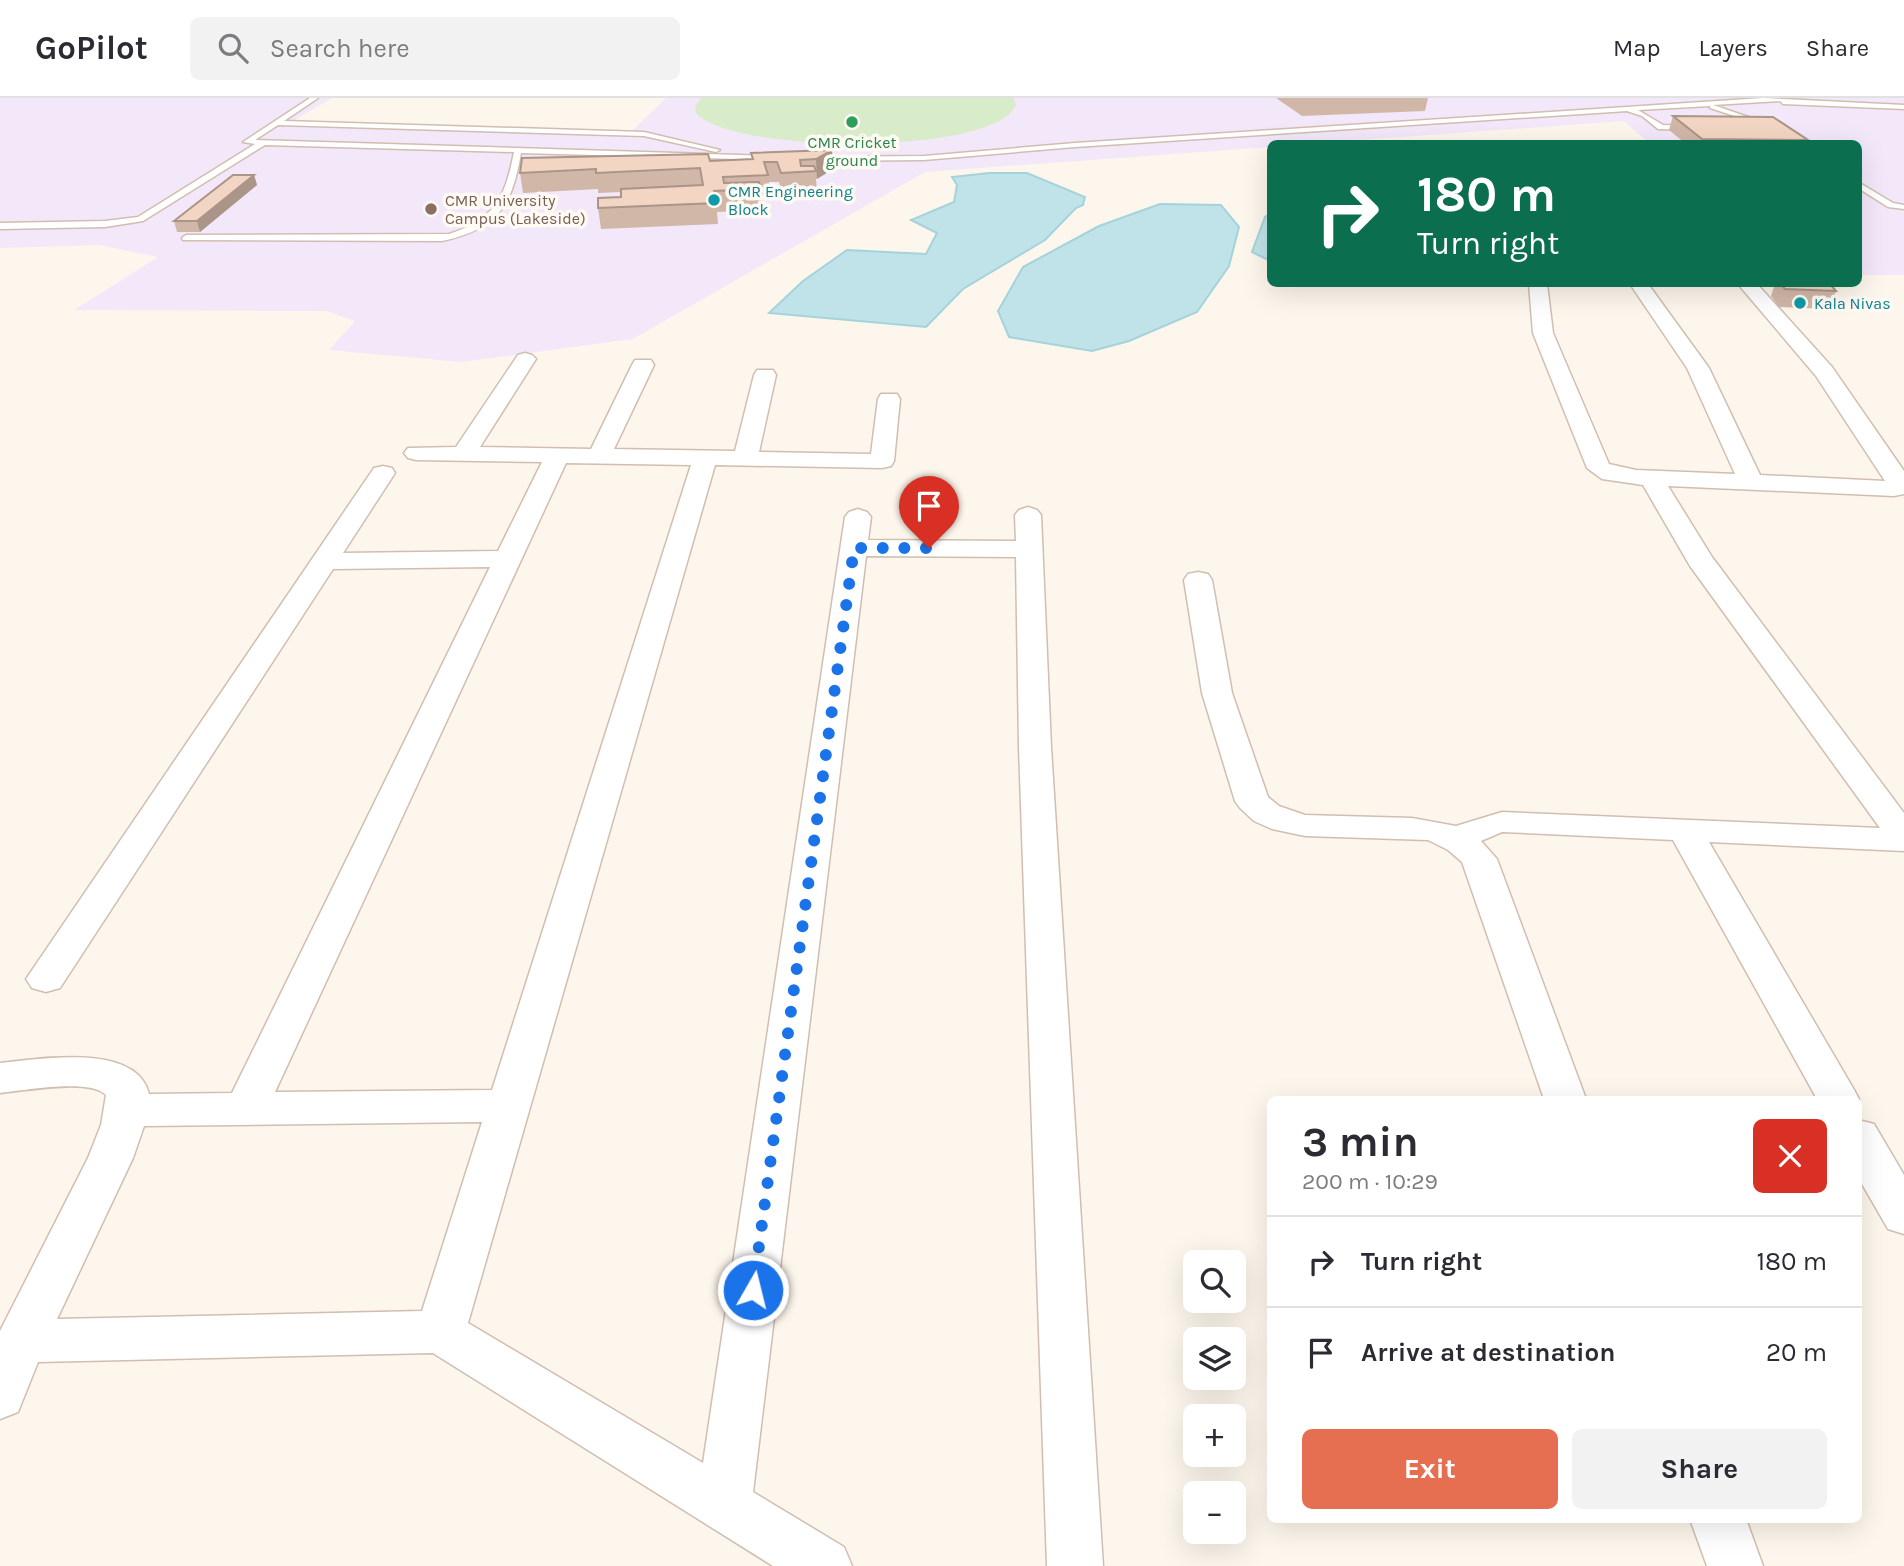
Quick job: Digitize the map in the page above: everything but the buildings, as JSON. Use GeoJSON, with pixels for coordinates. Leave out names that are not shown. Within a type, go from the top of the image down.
{"type":"FeatureCollection","features":[{"type":"Feature","properties":{"kind":"street"},"geometry":{"type":"LineString","coordinates":[[1538,287],[1542,333],[1599,468],[1611,474],[1651,478],[1878,490],[1899,486],[1897,479],[1824,372],[1750,287]]}},
{"type":"Feature","properties":{"kind":"street"},"geometry":{"type":"LineString","coordinates":[[1641,287],[1698,368],[1751,483]]}},
{"type":"Feature","properties":{"kind":"street"},"geometry":{"type":"LineString","coordinates":[[464,453],[525,359]]}},
{"type":"Feature","properties":{"kind":"street"},"geometry":{"type":"LineString","coordinates":[[600,454],[643,365]]}},
{"type":"Feature","properties":{"kind":"street"},"geometry":{"type":"LineString","coordinates":[[746,457],[765,375]]}},
{"type":"Feature","properties":{"kind":"street"},"geometry":{"type":"LineString","coordinates":[[416,453],[600,454],[882,461],[889,398]]}},
{"type":"Feature","properties":{"kind":"street"},"geometry":{"type":"LineString","coordinates":[[246,1108],[558,454]]}},
{"type":"Feature","properties":{"kind":"street"},"geometry":{"type":"LineString","coordinates":[[440,1332],[705,457]]}},
{"type":"Feature","properties":{"kind":"street"},"geometry":{"type":"LineString","coordinates":[[46,979],[383,473]]}},
{"type":"Feature","properties":{"kind":"street"},"geometry":{"type":"LineString","coordinates":[[1651,478],[1700,560],[1904,838]]}},
{"type":"Feature","properties":{"kind":"street"},"geometry":{"type":"LineString","coordinates":[[724,1505],[856,533],[1028,532],[1035,747],[1075,1566]]}},
{"type":"Feature","properties":{"kind":"street"},"geometry":{"type":"LineString","coordinates":[[324,561],[507,559]]}},
{"type":"Feature","properties":{"kind":"street"},"geometry":{"type":"LineString","coordinates":[[1198,580],[1217,692],[1252,802],[1261,812],[1280,821],[1300,825],[1436,830],[1457,839],[1479,859],[1564,1096]]}},
{"type":"Feature","properties":{"kind":"street"},"geometry":{"type":"LineString","coordinates":[[1457,839],[1482,827],[1502,822],[1904,838]]}},
{"type":"Feature","properties":{"kind":"street"},"geometry":{"type":"LineString","coordinates":[[1685,830],[1836,1096]]}},
{"type":"Feature","properties":{"kind":"street"},"geometry":{"type":"LineString","coordinates":[[0,1078],[66,1071],[114,1077],[128,1091],[128,1110],[110,1157],[20,1341],[0,1396]]}},
{"type":"Feature","properties":{"kind":"street"},"geometry":{"type":"LineString","coordinates":[[128,1110],[508,1105]]}},
{"type":"Feature","properties":{"kind":"street"},"geometry":{"type":"LineString","coordinates":[[1862,1143],[1904,1216]]}},
{"type":"Feature","properties":{"kind":"street"},"geometry":{"type":"LineString","coordinates":[[20,1341],[440,1332],[824,1566]]}},
{"type":"Feature","properties":{"kind":"street"},"geometry":{"type":"LineString","coordinates":[[1719,1523],[1735,1566]]}},
{"type":"Feature","properties":{"kind":"lane"},"geometry":{"type":"LineString","coordinates":[[315,98],[247,140],[263,144],[781,159],[661,164]]}},
{"type":"Feature","properties":{"kind":"lane"},"geometry":{"type":"LineString","coordinates":[[795,159],[923,158],[1074,145],[1794,98]]}},
{"type":"Feature","properties":{"kind":"lane"},"geometry":{"type":"LineString","coordinates":[[1810,98],[1903,99]]}},
{"type":"Feature","properties":{"kind":"lane"},"geometry":{"type":"LineString","coordinates":[[1769,100],[1904,107]]}},
{"type":"Feature","properties":{"kind":"lane"},"geometry":{"type":"LineString","coordinates":[[1705,104],[1774,130],[1789,140]]}},
{"type":"Feature","properties":{"kind":"lane"},"geometry":{"type":"LineString","coordinates":[[1627,108],[1644,115],[1661,127],[1707,128]]}},
{"type":"Feature","properties":{"kind":"lane"},"geometry":{"type":"LineString","coordinates":[[274,123],[644,134],[690,142],[743,158]]}},
{"type":"Feature","properties":{"kind":"lane"},"geometry":{"type":"LineString","coordinates":[[1747,129],[1774,130]]}},
{"type":"Feature","properties":{"kind":"lane"},"geometry":{"type":"LineString","coordinates":[[0,226],[105,224],[140,219],[263,144]]}},
{"type":"Feature","properties":{"kind":"lane"},"geometry":{"type":"LineString","coordinates":[[186,238],[442,238],[458,235],[478,226],[507,196],[518,151]]}},
{"type":"Feature","properties":{"kind":"lane"},"geometry":{"type":"LineString","coordinates":[[514,171],[527,170]]}},
{"type":"Feature","properties":{"kind":"lane"},"geometry":{"type":"LineString","coordinates":[[1862,187],[1891,205],[1904,207]]}},
{"type":"Feature","properties":{"kind":"shaded area","name":"CMR University Campus (Lakeside)"},"geometry":{"type":"Polygon","coordinates":[[[0,98],[332,98],[293,121],[631,132],[666,98],[1904,98],[1904,275],[1862,275],[1862,140],[1646,140],[1624,121],[1358,140],[1267,140],[1267,147],[925,172],[633,339],[461,362],[329,350],[355,321],[327,311],[74,310],[158,257],[99,245],[0,248],[0,98]]]}},
{"type":"Feature","properties":{"kind":"green space","name":"CMR Cricket ground"},"geometry":{"type":"Polygon","coordinates":[[[701,98],[1013,98],[1016,105],[998,122],[962,134],[915,141],[861,144],[807,142],[758,136],[719,127],[696,113],[695,107],[701,98]]]}},
{"type":"Feature","properties":{"kind":"water"},"geometry":{"type":"Polygon","coordinates":[[[1027,173],[1085,197],[1083,205],[1076,208],[1045,240],[963,289],[926,327],[769,313],[803,281],[847,250],[926,254],[937,233],[911,220],[954,202],[957,185],[952,177],[1027,173]]]}},
{"type":"Feature","properties":{"kind":"water"},"geometry":{"type":"Polygon","coordinates":[[[1160,204],[1221,205],[1239,227],[1229,266],[1197,312],[1129,341],[1092,351],[1009,337],[998,311],[1023,267],[1099,226],[1160,204]]]}},
{"type":"Feature","properties":{"kind":"water"},"geometry":{"type":"Polygon","coordinates":[[[1267,216],[1267,260],[1252,252],[1267,216]]]}},
{"type":"Feature","properties":{"kind":"place","name":"CMR Cricket ground"},"geometry":{"type":"Point","coordinates":[852,122]}},
{"type":"Feature","properties":{"kind":"place","name":"CMR Engineering Block"},"geometry":{"type":"Point","coordinates":[714,200]}},
{"type":"Feature","properties":{"kind":"place","name":"CMR University Campus (Lakeside)"},"geometry":{"type":"Point","coordinates":[431,209]}},
{"type":"Feature","properties":{"kind":"place","name":"Kala Nivas"},"geometry":{"type":"Point","coordinates":[1800,303]}},
{"type":"Feature","properties":{"kind":"route"},"geometry":{"type":"LineString","coordinates":[[753,1290],[854,548],[929,548]]}}]}
